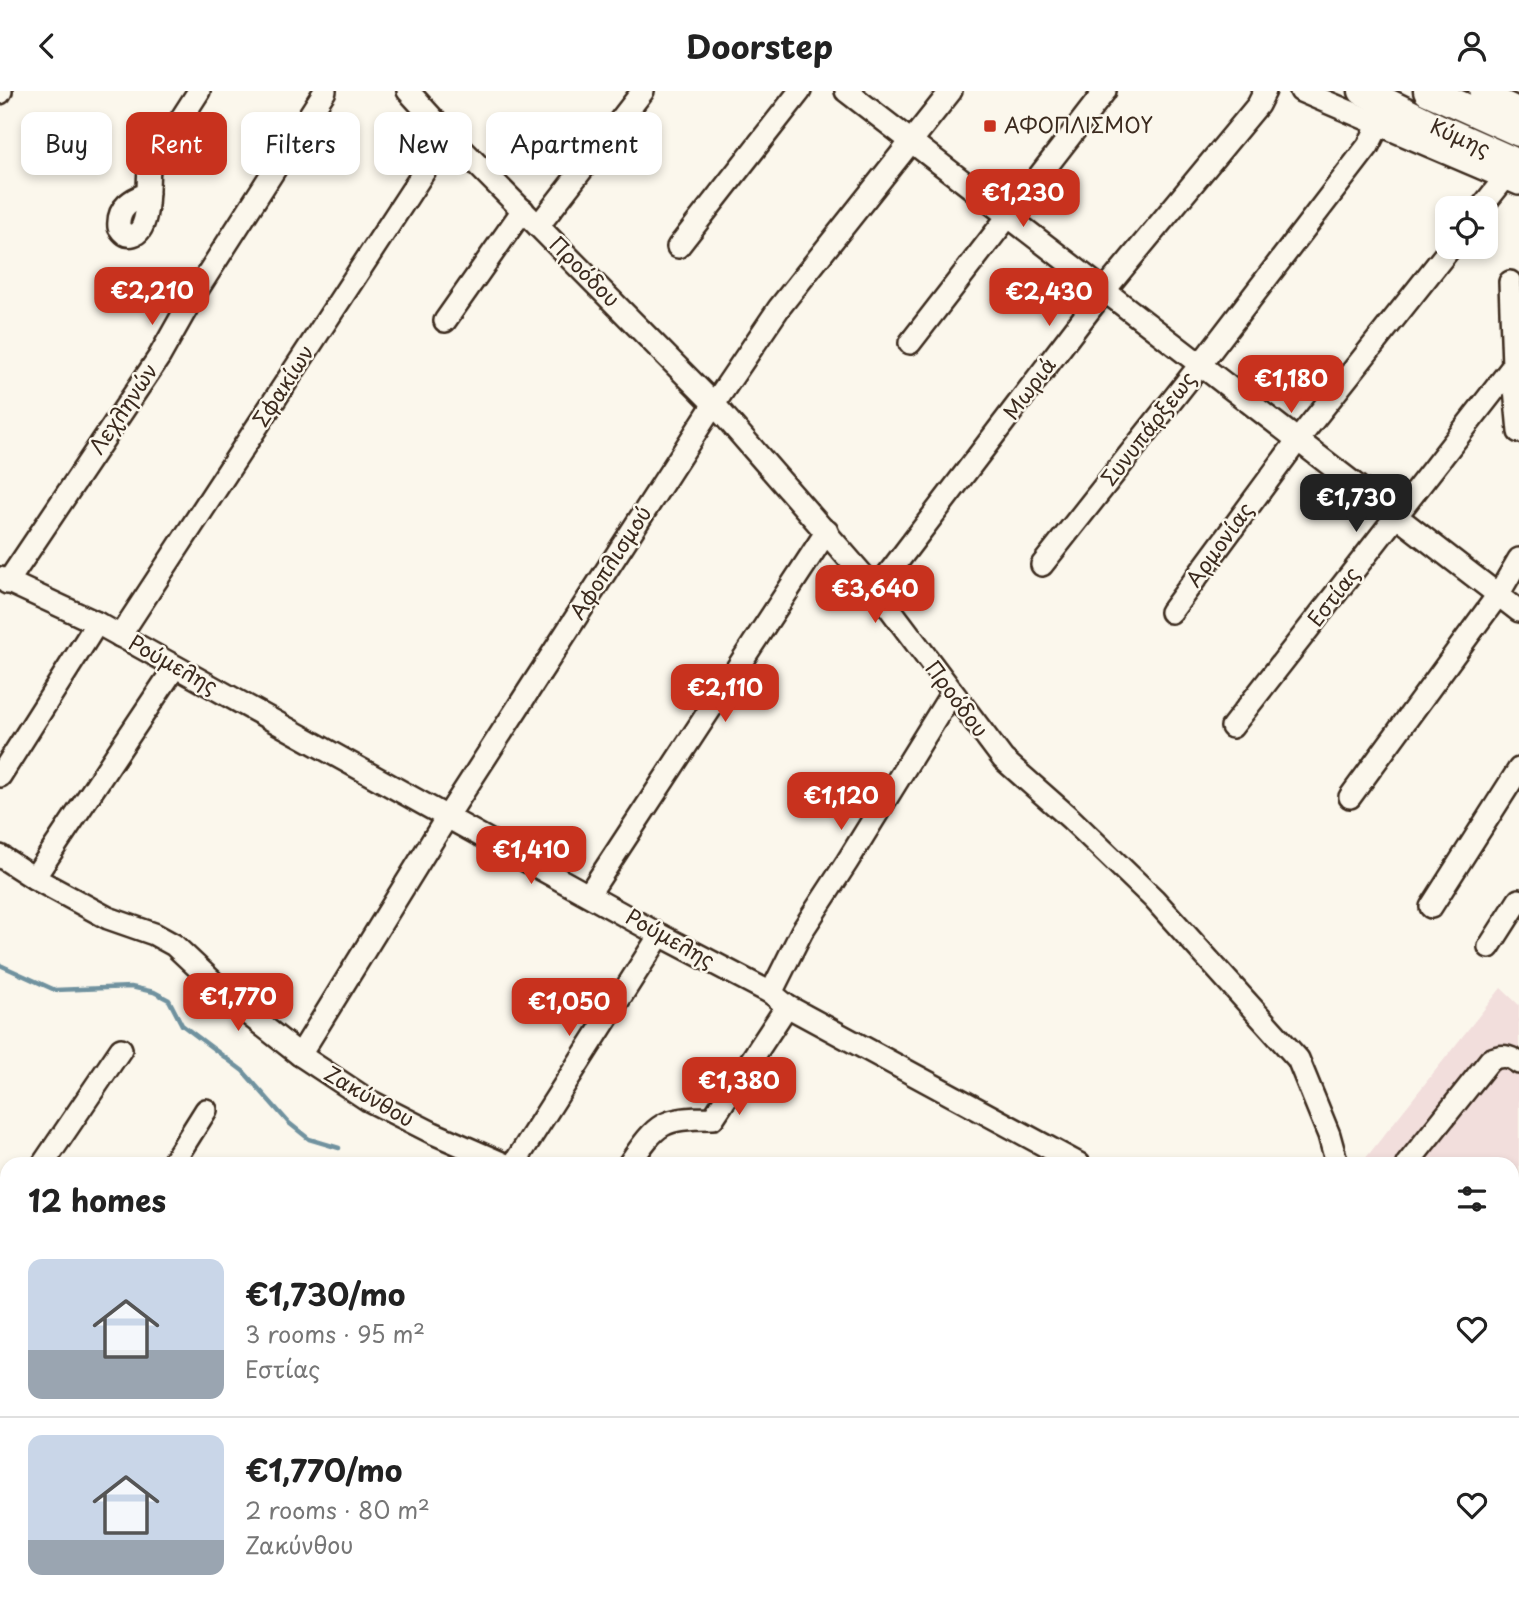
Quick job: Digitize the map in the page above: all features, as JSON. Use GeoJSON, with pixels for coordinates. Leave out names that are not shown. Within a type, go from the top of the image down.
{"type":"FeatureCollection","features":[{"type":"Feature","properties":{"kind":"main road","name":"Κύμης"},"geometry":{"type":"LineString","coordinates":[[1363,91],[1436,127],[1514,175]]}},
{"type":"Feature","properties":{"kind":"main road","name":"Κύμης"},"geometry":{"type":"LineString","coordinates":[[1428,91],[1519,132]]}},
{"type":"Feature","properties":{"kind":"street"},"geometry":{"type":"LineString","coordinates":[[148,193],[149,169],[154,159],[199,91]]}},
{"type":"Feature","properties":{"kind":"street","name":"Λεχληνών"},"geometry":{"type":"LineString","coordinates":[[4,580],[159,357],[194,295],[326,91]]}},
{"type":"Feature","properties":{"kind":"street","name":"Προόδου"},"geometry":{"type":"LineString","coordinates":[[408,91],[427,112]]}},
{"type":"Feature","properties":{"kind":"street"},"geometry":{"type":"LineString","coordinates":[[539,225],[643,91]]}},
{"type":"Feature","properties":{"kind":"street"},"geometry":{"type":"LineString","coordinates":[[678,247],[800,91]]}},
{"type":"Feature","properties":{"kind":"street"},"geometry":{"type":"LineString","coordinates":[[846,91],[1519,611]]}},
{"type":"Feature","properties":{"kind":"street","name":"Αφοπλισμού"},"geometry":{"type":"LineString","coordinates":[[300,1055],[447,817],[779,308],[951,91]]}},
{"type":"Feature","properties":{"kind":"street"},"geometry":{"type":"LineString","coordinates":[[910,343],[1105,91]]}},
{"type":"Feature","properties":{"kind":"street","name":"Μωριά"},"geometry":{"type":"LineString","coordinates":[[876,590],[1104,291],[1258,105],[1265,91]]}},
{"type":"Feature","properties":{"kind":"street"},"geometry":{"type":"LineString","coordinates":[[1301,91],[1514,175],[1493,196]]}},
{"type":"Feature","properties":{"kind":"street"},"geometry":{"type":"LineString","coordinates":[[1480,91],[1519,109]]}},
{"type":"Feature","properties":{"kind":"street","name":"Συνυπάρξεως"},"geometry":{"type":"LineString","coordinates":[[1042,565],[1368,146],[1379,124]]}},
{"type":"Feature","properties":{"kind":"street","name":"Προόδου"},"geometry":{"type":"LineString","coordinates":[[472,159],[715,404],[876,590],[951,694],[1003,759],[1071,819],[1154,899],[1298,1059],[1329,1135],[1335,1157]]}},
{"type":"Feature","properties":{"kind":"street","name":"Σφακίων"},"geometry":{"type":"LineString","coordinates":[[120,636],[422,175]]}},
{"type":"Feature","properties":{"kind":"street"},"geometry":{"type":"LineString","coordinates":[[445,321],[523,210]]}},
{"type":"Feature","properties":{"kind":"street","name":"Αρμονίας"},"geometry":{"type":"LineString","coordinates":[[1171,612],[1297,441],[1441,259]]}},
{"type":"Feature","properties":{"kind":"street"},"geometry":{"type":"LineString","coordinates":[[1510,282],[1519,432]]}},
{"type":"Feature","properties":{"kind":"street","name":"Εστίας"},"geometry":{"type":"LineString","coordinates":[[1231,727],[1513,366]]}},
{"type":"Feature","properties":{"kind":"street"},"geometry":{"type":"LineString","coordinates":[[589,894],[827,531]]}},
{"type":"Feature","properties":{"kind":"street"},"geometry":{"type":"LineString","coordinates":[[1350,797],[1498,595],[1519,559]]}},
{"type":"Feature","properties":{"kind":"street","name":"Ρούμελης"},"geometry":{"type":"LineString","coordinates":[[4,580],[120,636],[1066,1157]]}},
{"type":"Feature","properties":{"kind":"street"},"geometry":{"type":"LineString","coordinates":[[0,776],[97,624]]}},
{"type":"Feature","properties":{"kind":"street"},"geometry":{"type":"LineString","coordinates":[[34,878],[175,667]]}},
{"type":"Feature","properties":{"kind":"street"},"geometry":{"type":"LineString","coordinates":[[634,1157],[663,1123],[687,1118],[713,1118],[779,999],[802,931],[848,862],[951,694]]}},
{"type":"Feature","properties":{"kind":"street"},"geometry":{"type":"LineString","coordinates":[[1431,907],[1519,769]]}},
{"type":"Feature","properties":{"kind":"street","name":"Ζακύνθου"},"geometry":{"type":"LineString","coordinates":[[0,856],[34,878],[108,918],[154,934],[174,945],[244,1011],[300,1055],[368,1100],[488,1157]]}},
{"type":"Feature","properties":{"kind":"street"},"geometry":{"type":"LineString","coordinates":[[1489,947],[1519,900]]}},
{"type":"Feature","properties":{"kind":"street"},"geometry":{"type":"LineString","coordinates":[[518,1157],[660,935]]}},
{"type":"Feature","properties":{"kind":"street"},"geometry":{"type":"LineString","coordinates":[[48,1157],[121,1049]]}},
{"type":"Feature","properties":{"kind":"street"},"geometry":{"type":"LineString","coordinates":[[1413,1157],[1490,1060],[1510,1056],[1519,1063]]}},
{"type":"Feature","properties":{"kind":"street"},"geometry":{"type":"LineString","coordinates":[[176,1157],[206,1110]]}},
{"type":"Feature","properties":{"kind":"shaded area"},"geometry":{"type":"Polygon","coordinates":[[[1501,988],[1519,1005],[1519,1157],[1367,1157],[1501,988]]]}},
{"type":"Feature","properties":{"kind":"waterway"},"geometry":{"type":"LineString","coordinates":[[0,965],[55,990],[131,987],[154,992],[169,1000],[182,1025],[243,1071],[289,1123],[309,1139],[339,1148]]}},
{"type":"Feature","properties":{"kind":"place","name":"ΑΦΟΠΛΙΣΜΟΥ"},"geometry":{"type":"Point","coordinates":[990,126]}}]}
